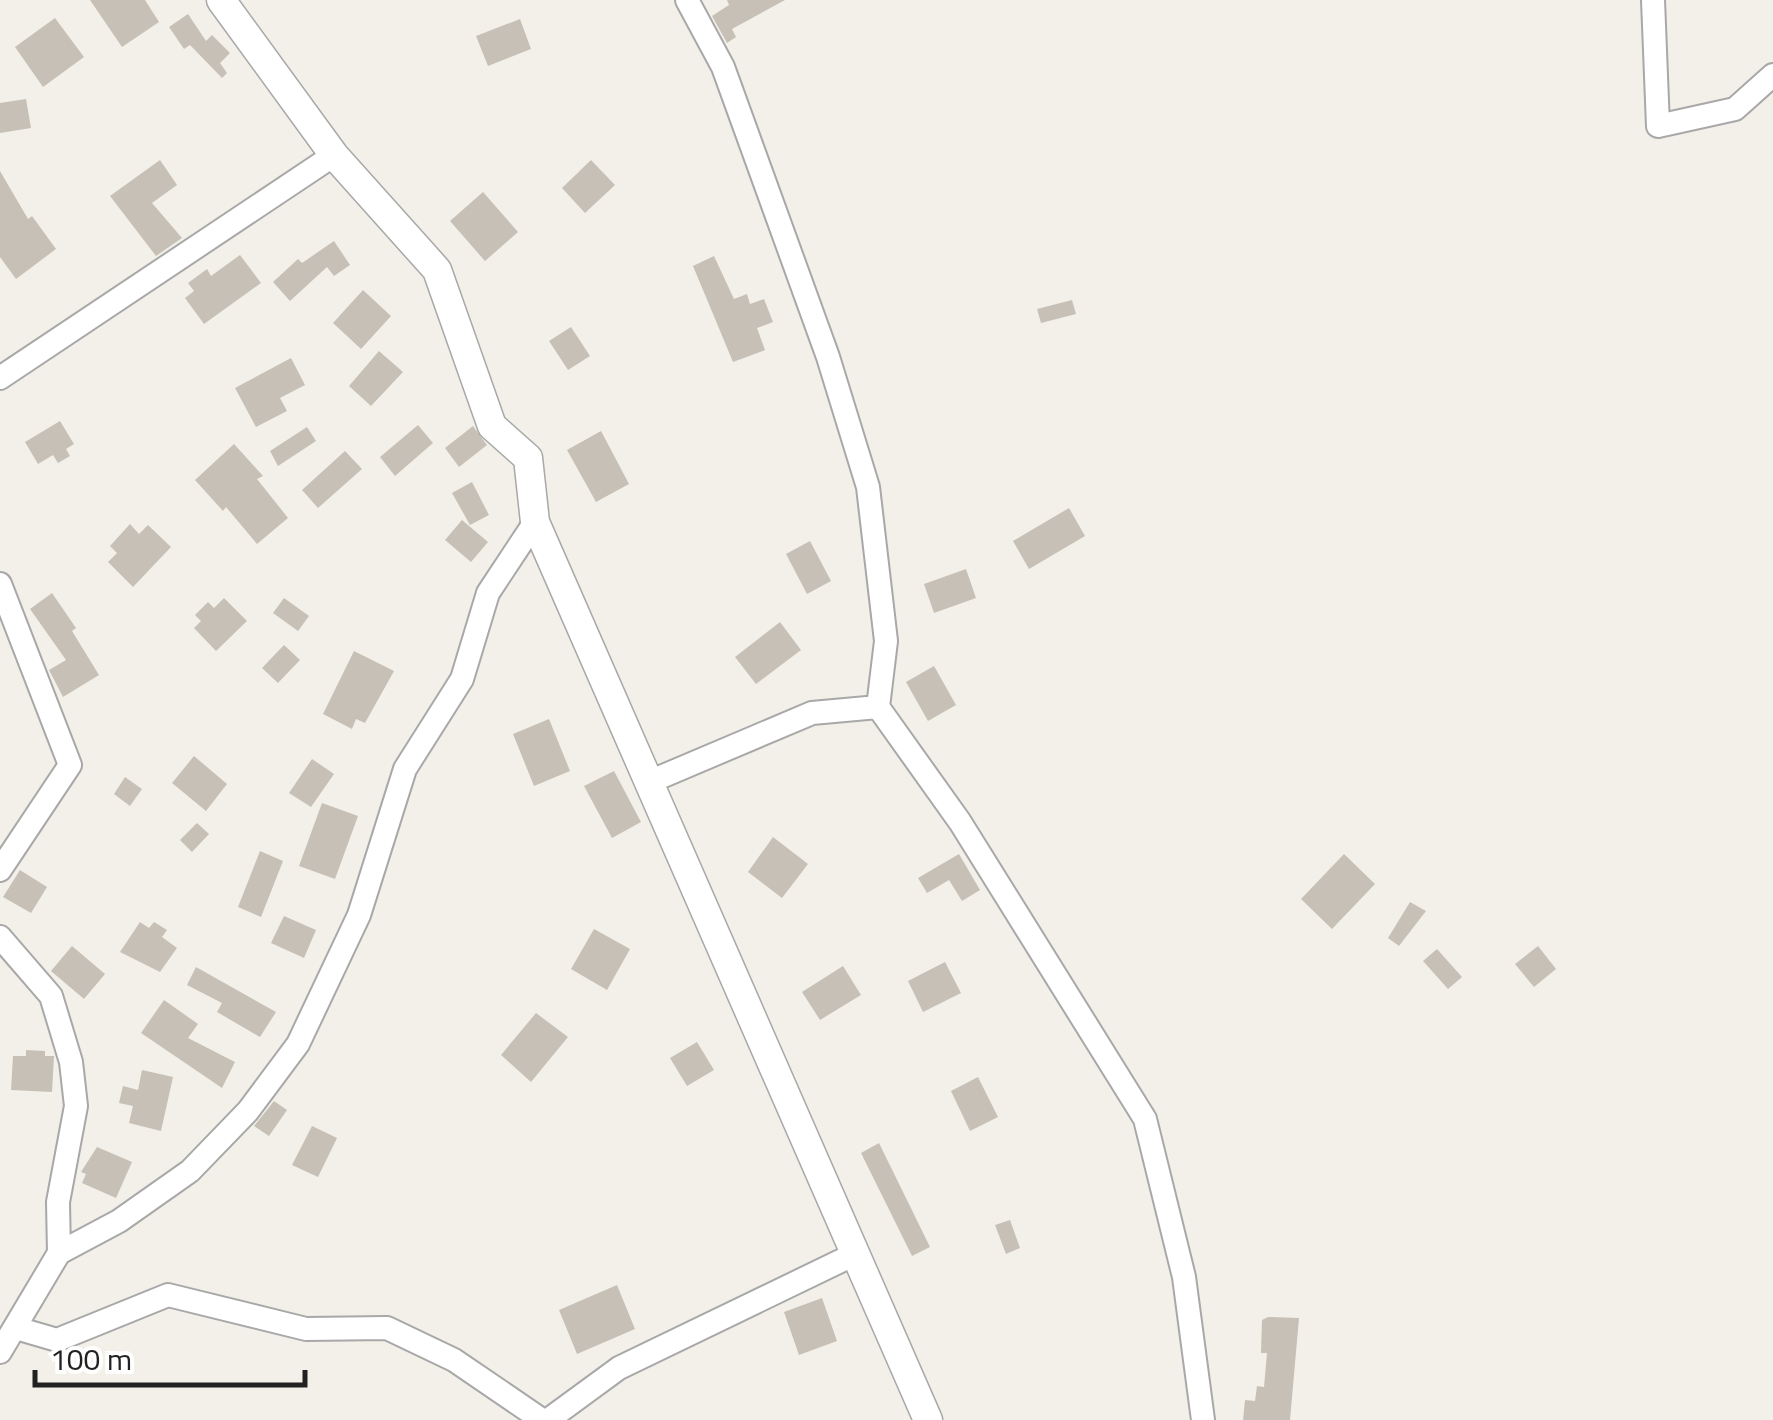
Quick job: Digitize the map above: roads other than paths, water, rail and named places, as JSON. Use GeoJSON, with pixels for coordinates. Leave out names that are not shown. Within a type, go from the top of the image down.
{"type":"FeatureCollection","features":[{"type":"Feature","properties":{"kind":"street"},"geometry":{"type":"LineString","coordinates":[[221,0],[334,155],[437,270],[492,426],[528,458],[535,522],[928,1420]]}},
{"type":"Feature","properties":{"kind":"street"},"geometry":{"type":"LineString","coordinates":[[687,0],[723,67],[828,356],[868,487],[886,641],[878,707],[960,822],[1144,1119],[1184,1277],[1203,1420]]}},
{"type":"Feature","properties":{"kind":"street"},"geometry":{"type":"LineString","coordinates":[[1653,0],[1658,126],[1735,109],[1773,75]]}},
{"type":"Feature","properties":{"kind":"street"},"geometry":{"type":"LineString","coordinates":[[0,378],[334,155]]}},
{"type":"Feature","properties":{"kind":"street"},"geometry":{"type":"LineString","coordinates":[[59,1253],[119,1221],[190,1171],[248,1111],[298,1044],[360,915],[405,769],[462,679],[488,593],[535,522]]}},
{"type":"Feature","properties":{"kind":"street"},"geometry":{"type":"LineString","coordinates":[[0,584],[70,765],[0,870]]}},
{"type":"Feature","properties":{"kind":"street"},"geometry":{"type":"LineString","coordinates":[[648,782],[812,713],[878,707]]}},
{"type":"Feature","properties":{"kind":"street"},"geometry":{"type":"LineString","coordinates":[[0,938],[51,996],[71,1062],[76,1106],[58,1202],[59,1253],[0,1352]]}},
{"type":"Feature","properties":{"kind":"street"},"geometry":{"type":"LineString","coordinates":[[16,1328],[57,1340],[168,1295],[306,1329],[387,1328],[454,1360],[545,1420],[619,1368],[855,1254]]}}]}
